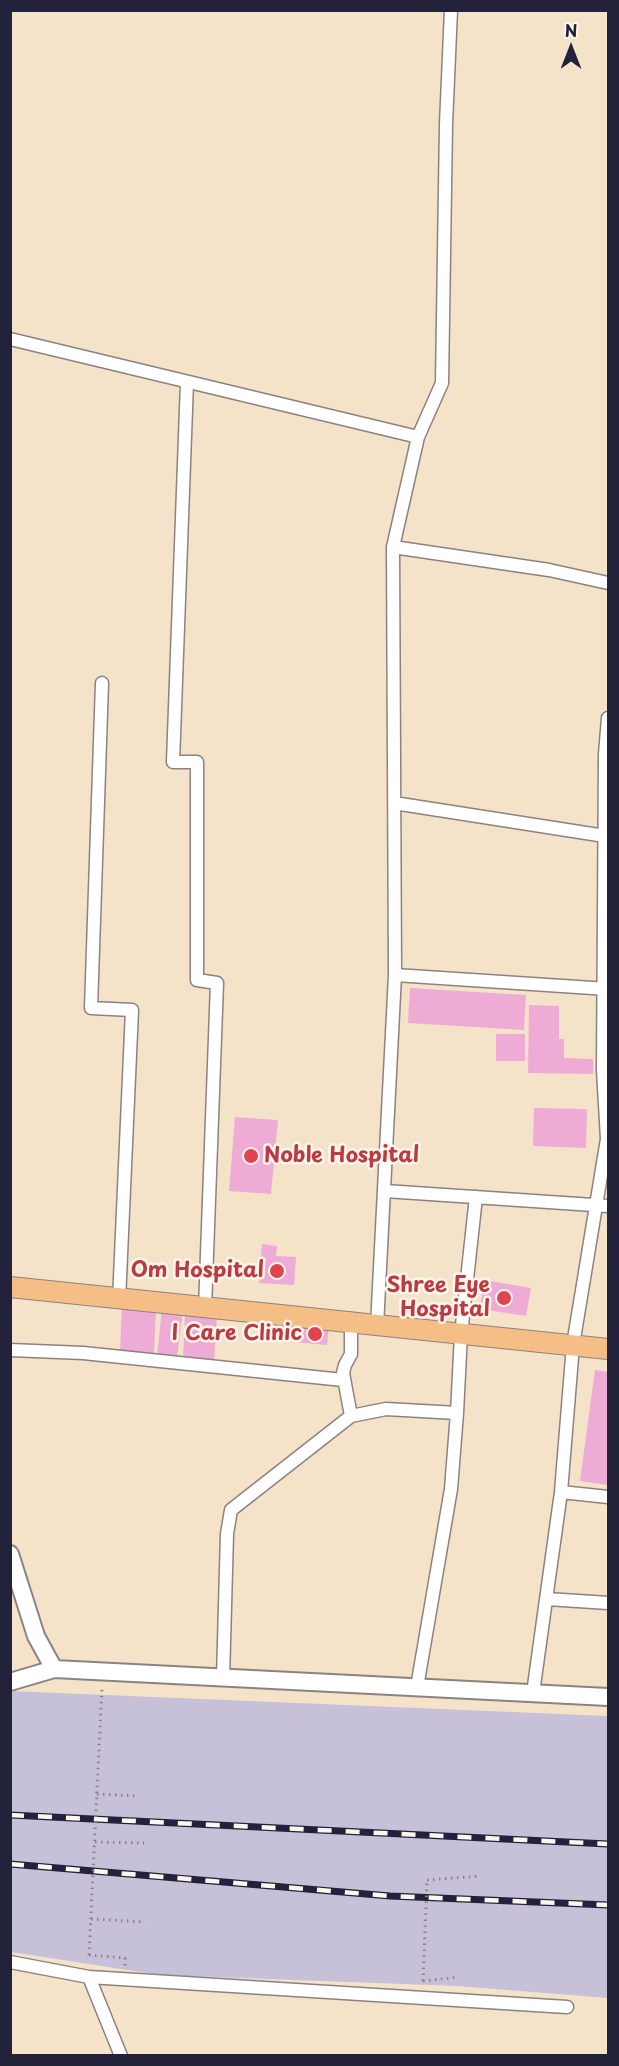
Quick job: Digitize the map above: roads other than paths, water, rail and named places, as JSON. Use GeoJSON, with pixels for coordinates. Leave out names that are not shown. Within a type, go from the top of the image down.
{"type":"FeatureCollection","features":[{"type":"Feature","properties":{"kind":"main road"},"geometry":{"type":"LineString","coordinates":[[10,1287],[609,1349]]}},
{"type":"Feature","properties":{"kind":"street"},"geometry":{"type":"LineString","coordinates":[[377,1326],[395,975],[393,547],[418,437],[442,383],[450,10]]}},
{"type":"Feature","properties":{"kind":"street"},"geometry":{"type":"LineString","coordinates":[[10,339],[418,437]]}},
{"type":"Feature","properties":{"kind":"street"},"geometry":{"type":"LineString","coordinates":[[187,382],[173,762],[197,762],[197,980],[218,983],[205,1308]]}},
{"type":"Feature","properties":{"kind":"street"},"geometry":{"type":"LineString","coordinates":[[393,547],[549,570],[609,583]]}},
{"type":"Feature","properties":{"kind":"street"},"geometry":{"type":"LineString","coordinates":[[102,682],[91,1008],[132,1010],[119,1300]]}},
{"type":"Feature","properties":{"kind":"street"},"geometry":{"type":"LineString","coordinates":[[533,1693],[561,1492],[573,1345],[602,1206],[606,1139],[605,754],[609,718]]}},
{"type":"Feature","properties":{"kind":"street"},"geometry":{"type":"LineString","coordinates":[[394,803],[605,836]]}},
{"type":"Feature","properties":{"kind":"street"},"geometry":{"type":"LineString","coordinates":[[395,975],[606,988]]}},
{"type":"Feature","properties":{"kind":"street"},"geometry":{"type":"LineString","coordinates":[[385,1191],[602,1206]]}},
{"type":"Feature","properties":{"kind":"street"},"geometry":{"type":"LineString","coordinates":[[417,1687],[451,1489],[460,1334],[476,1197]]}},
{"type":"Feature","properties":{"kind":"street"},"geometry":{"type":"LineString","coordinates":[[351,1323],[351,1354],[345,1365],[343,1380],[351,1416]]}},
{"type":"Feature","properties":{"kind":"street"},"geometry":{"type":"LineString","coordinates":[[10,1350],[83,1353],[343,1380]]}},
{"type":"Feature","properties":{"kind":"street"},"geometry":{"type":"LineString","coordinates":[[223,1678],[227,1534],[231,1510],[351,1416],[386,1409],[457,1413]]}},
{"type":"Feature","properties":{"kind":"street"},"geometry":{"type":"LineString","coordinates":[[561,1492],[609,1497]]}},
{"type":"Feature","properties":{"kind":"street"},"geometry":{"type":"LineString","coordinates":[[10,1554],[36,1636],[54,1669]]}},
{"type":"Feature","properties":{"kind":"street"},"geometry":{"type":"LineString","coordinates":[[547,1599],[609,1603]]}},
{"type":"Feature","properties":{"kind":"street"},"geometry":{"type":"LineString","coordinates":[[10,1682],[54,1669],[609,1696]]}},
{"type":"Feature","properties":{"kind":"street"},"geometry":{"type":"LineString","coordinates":[[10,1962],[89,1977],[567,2007]]}},
{"type":"Feature","properties":{"kind":"street"},"geometry":{"type":"LineString","coordinates":[[89,1977],[121,2055]]}},
{"type":"Feature","properties":{"kind":"railway"},"geometry":{"type":"LineString","coordinates":[[10,1815],[608,1844]]}},
{"type":"Feature","properties":{"kind":"railway"},"geometry":{"type":"LineString","coordinates":[[10,1864],[390,1896],[608,1905]]}},
{"type":"Feature","properties":{"kind":"place","name":"Noble Hospital"},"geometry":{"type":"Point","coordinates":[251,1156]}},
{"type":"Feature","properties":{"kind":"place","name":"Om Hospital"},"geometry":{"type":"Point","coordinates":[277,1271]}},
{"type":"Feature","properties":{"kind":"place","name":"Shree Eye Hospital"},"geometry":{"type":"Point","coordinates":[504,1298]}},
{"type":"Feature","properties":{"kind":"place","name":"I Care Clinic"},"geometry":{"type":"Point","coordinates":[315,1334]}}]}
